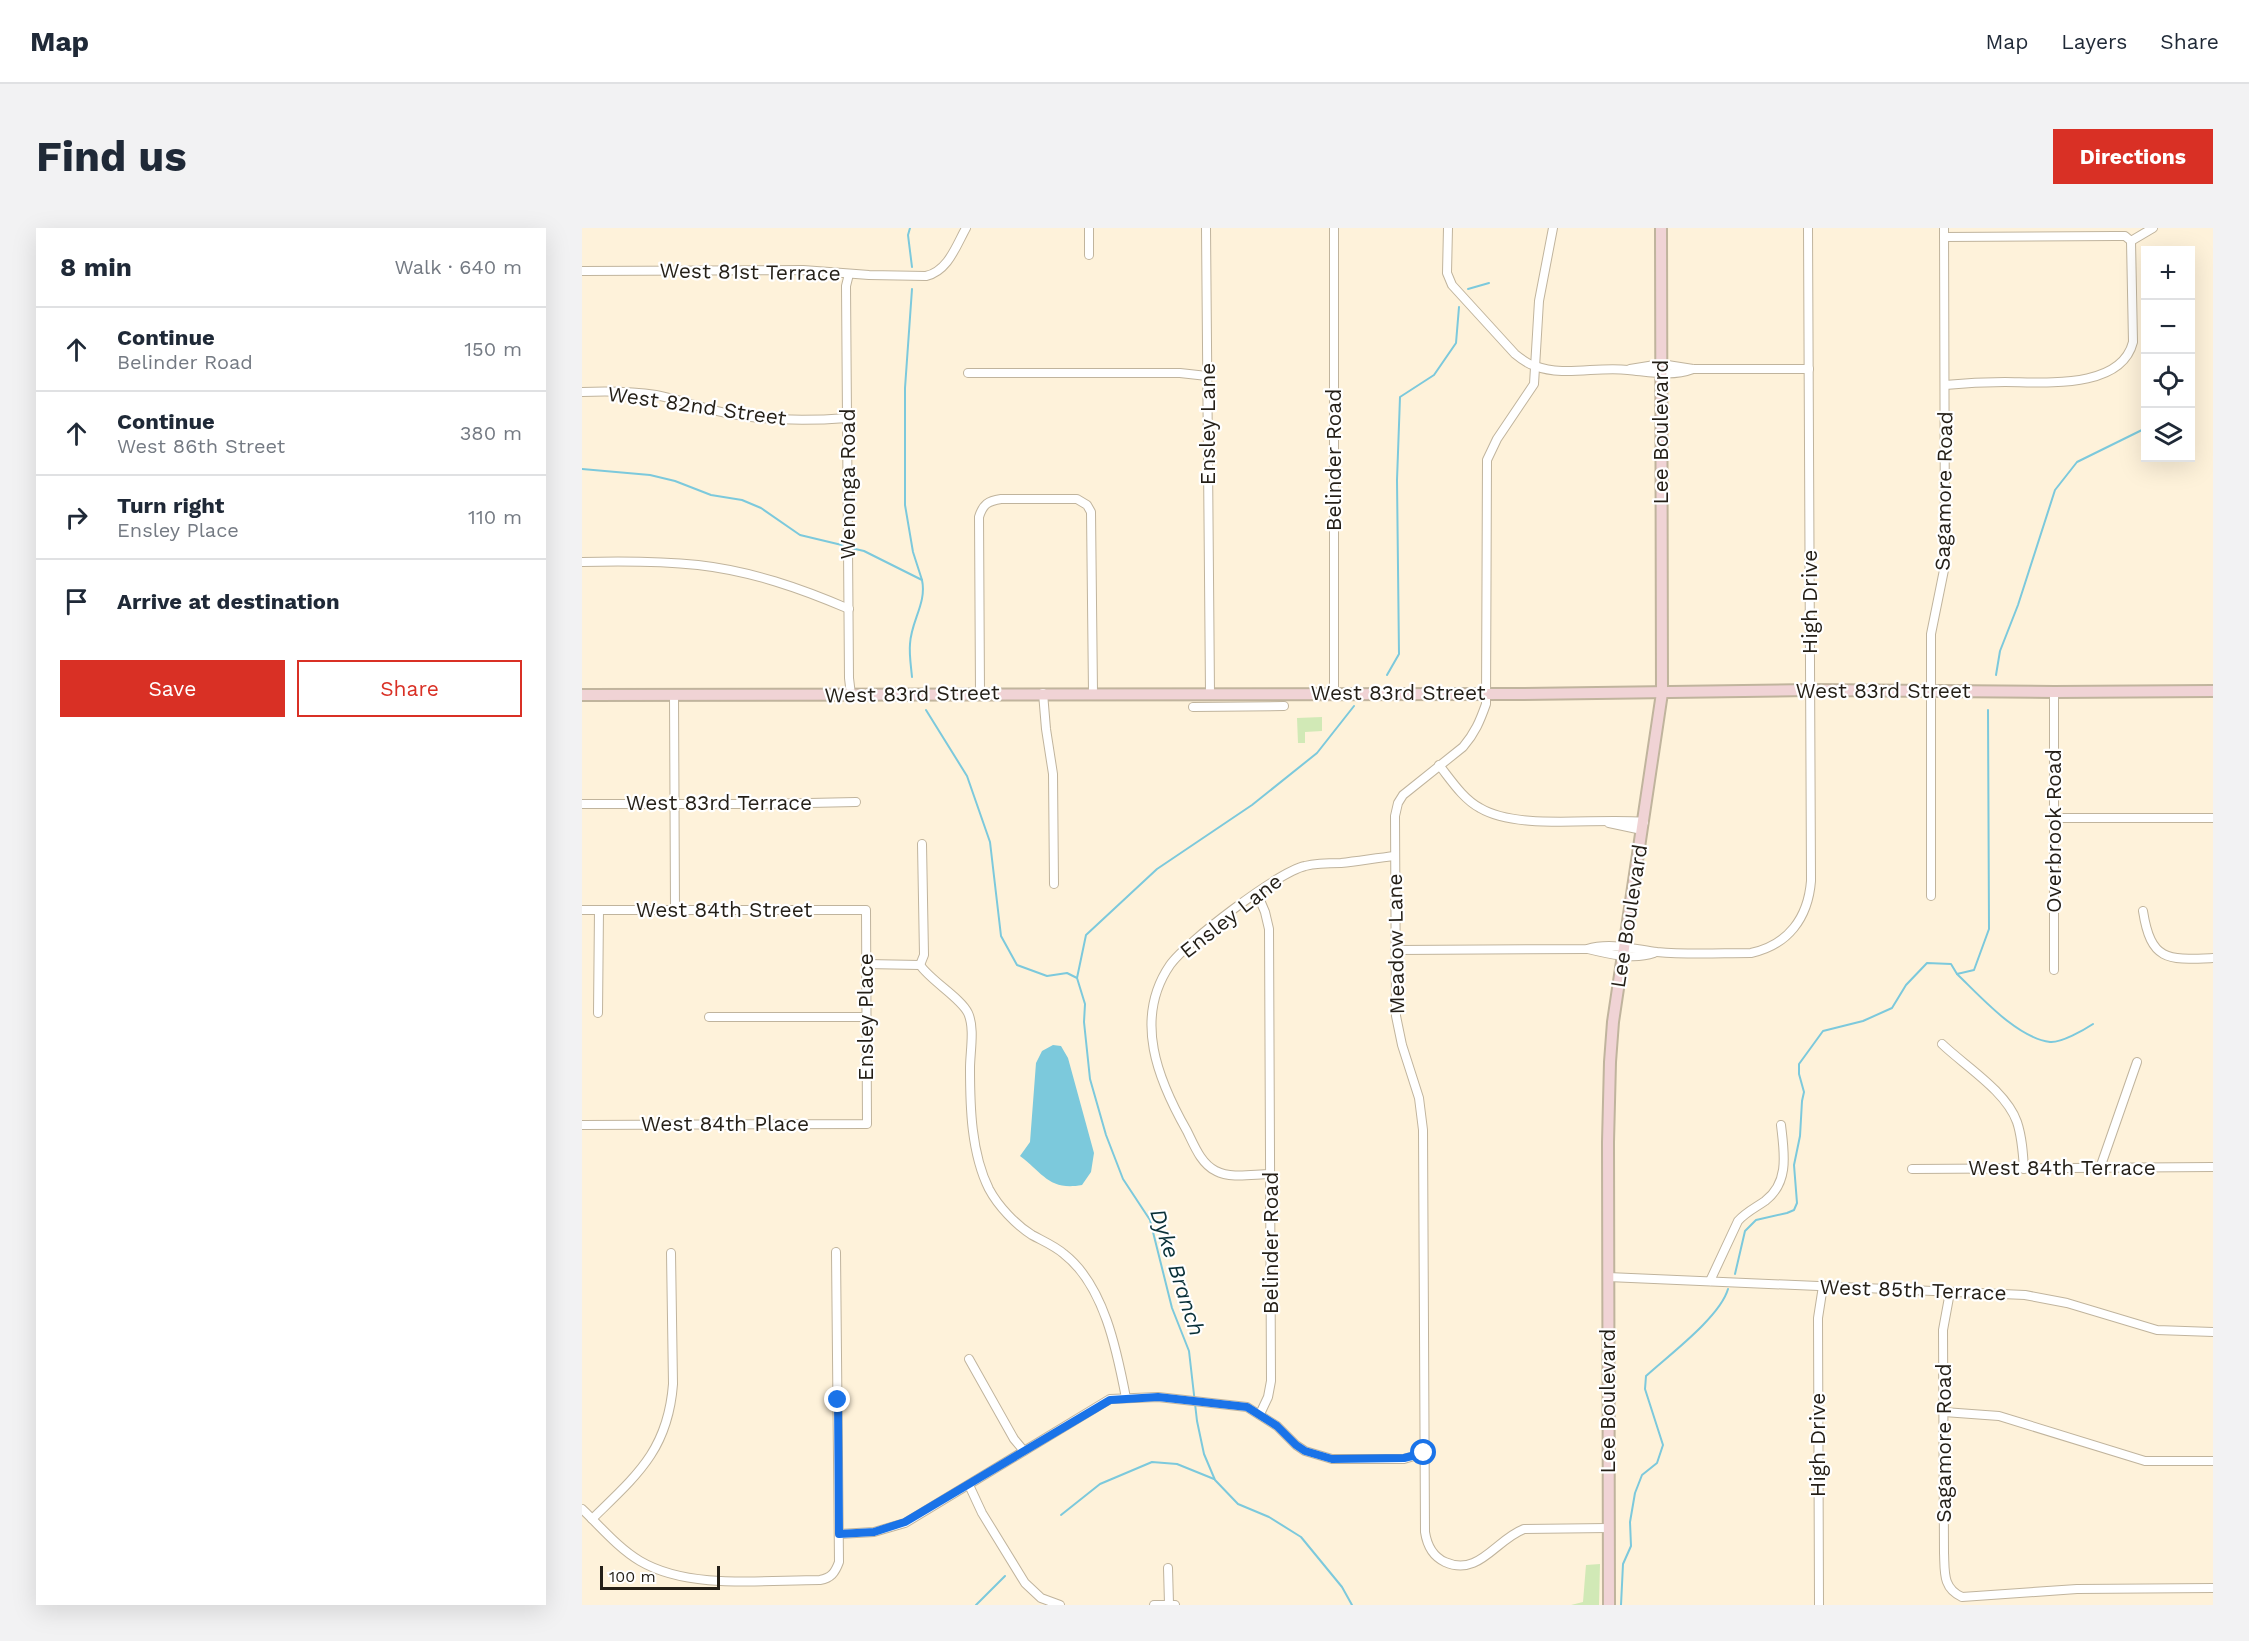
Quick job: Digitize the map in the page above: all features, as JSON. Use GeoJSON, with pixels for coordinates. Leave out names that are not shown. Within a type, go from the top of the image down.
{"type":"FeatureCollection","features":[{"type":"Feature","properties":{"kind":"street","name":"West 81st Terrace"},"geometry":{"type":"LineString","coordinates":[[582,271],[803,270],[918,277],[935,274],[944,267],[966,228]]}},
{"type":"Feature","properties":{"kind":"street"},"geometry":{"type":"LineString","coordinates":[[1089,228],[1089,255]]}},
{"type":"Feature","properties":{"kind":"street","name":"Ensley Lane"},"geometry":{"type":"LineString","coordinates":[[1206,228],[1210,693]]}},
{"type":"Feature","properties":{"kind":"street","name":"Belinder Road"},"geometry":{"type":"LineString","coordinates":[[1334,228],[1334,693]]}},
{"type":"Feature","properties":{"kind":"street"},"geometry":{"type":"LineString","coordinates":[[1448,228],[1447,273],[1452,285],[1515,354],[1536,367],[1558,370],[1809,369]]}},
{"type":"Feature","properties":{"kind":"street","name":"Meadow Lane"},"geometry":{"type":"LineString","coordinates":[[1553,228],[1539,301],[1534,384],[1497,439],[1487,460],[1486,704],[1472,737],[1463,747],[1415,784],[1398,802],[1395,816],[1397,1026],[1422,1115],[1424,1453],[1427,1544],[1439,1559],[1448,1564],[1470,1565],[1479,1561],[1502,1541],[1524,1529],[1608,1528]]}},
{"type":"Feature","properties":{"kind":"street","name":"Lee Boulevard"},"geometry":{"type":"LineString","coordinates":[[1609,1605],[1610,1062],[1613,1022],[1662,693],[1661,228]]}},
{"type":"Feature","properties":{"kind":"street","name":"High Drive"},"geometry":{"type":"LineString","coordinates":[[1624,951],[1757,952],[1778,943],[1790,932],[1801,919],[1810,896],[1808,228]]}},
{"type":"Feature","properties":{"kind":"street"},"geometry":{"type":"LineString","coordinates":[[2131,241],[2153,228]]}},
{"type":"Feature","properties":{"kind":"street"},"geometry":{"type":"LineString","coordinates":[[1944,232],[2125,236],[2131,241],[2133,342],[2130,352],[2122,361],[2103,374],[2075,381],[1972,382],[1945,385]]}},
{"type":"Feature","properties":{"kind":"street","name":"Sagamore Road"},"geometry":{"type":"LineString","coordinates":[[1931,896],[1932,620],[1943,582],[1945,565],[1944,232]]}},
{"type":"Feature","properties":{"kind":"street","name":"Wenonga Road"},"geometry":{"type":"LineString","coordinates":[[849,274],[846,286],[851,695]]}},
{"type":"Feature","properties":{"kind":"street"},"geometry":{"type":"LineString","coordinates":[[968,374],[1180,373],[1207,376]]}},
{"type":"Feature","properties":{"kind":"street","name":"West 82nd Street"},"geometry":{"type":"LineString","coordinates":[[582,392],[657,396],[755,418],[802,420],[847,418]]}},
{"type":"Feature","properties":{"kind":"street"},"geometry":{"type":"LineString","coordinates":[[980,693],[979,517],[982,507],[990,501],[1001,499],[1077,499],[1087,505],[1091,512],[1093,693]]}},
{"type":"Feature","properties":{"kind":"street"},"geometry":{"type":"LineString","coordinates":[[582,562],[661,562],[723,569],[795,587],[849,609]]}},
{"type":"Feature","properties":{"kind":"street","name":"West 83rd Street"},"geometry":{"type":"LineString","coordinates":[[582,694],[2213,691]]}},
{"type":"Feature","properties":{"kind":"street","name":"Overbrook Road"},"geometry":{"type":"LineString","coordinates":[[2054,692],[2054,970]]}},
{"type":"Feature","properties":{"kind":"street"},"geometry":{"type":"LineString","coordinates":[[1043,693],[1053,774],[1054,884]]}},
{"type":"Feature","properties":{"kind":"street"},"geometry":{"type":"LineString","coordinates":[[675,695],[675,909]]}},
{"type":"Feature","properties":{"kind":"street"},"geometry":{"type":"LineString","coordinates":[[1193,707],[1284,706]]}},
{"type":"Feature","properties":{"kind":"street"},"geometry":{"type":"LineString","coordinates":[[1439,765],[1468,799],[1492,814],[1524,819],[1607,822],[1617,826],[1643,826]]}},
{"type":"Feature","properties":{"kind":"street","name":"West 83rd Terrace"},"geometry":{"type":"LineString","coordinates":[[582,804],[856,802]]}},
{"type":"Feature","properties":{"kind":"street"},"geometry":{"type":"LineString","coordinates":[[2054,818],[2213,818]]}},
{"type":"Feature","properties":{"kind":"street"},"geometry":{"type":"LineString","coordinates":[[920,965],[924,955],[922,843]]}},
{"type":"Feature","properties":{"kind":"street","name":"Ensley Lane"},"geometry":{"type":"LineString","coordinates":[[1270,1174],[1224,1174],[1208,1166],[1202,1158],[1166,1092],[1156,1064],[1152,1035],[1154,1000],[1161,980],[1171,963],[1190,944],[1280,876],[1306,865],[1395,856]]}},
{"type":"Feature","properties":{"kind":"street","name":"Belinder Road"},"geometry":{"type":"LineString","coordinates":[[1257,893],[1269,929],[1271,1381],[1268,1396],[1260,1414]]}},
{"type":"Feature","properties":{"kind":"street","name":"West 84th Street"},"geometry":{"type":"LineString","coordinates":[[582,910],[866,910]]}},
{"type":"Feature","properties":{"kind":"street"},"geometry":{"type":"LineString","coordinates":[[598,1013],[599,910]]}},
{"type":"Feature","properties":{"kind":"street","name":"Ensley Place"},"geometry":{"type":"LineString","coordinates":[[866,910],[867,1124]]}},
{"type":"Feature","properties":{"kind":"street"},"geometry":{"type":"LineString","coordinates":[[2143,911],[2151,943],[2160,953],[2174,958],[2213,958]]}},
{"type":"Feature","properties":{"kind":"street"},"geometry":{"type":"LineString","coordinates":[[1396,950],[1587,949],[1600,946],[1624,951]]}},
{"type":"Feature","properties":{"kind":"street"},"geometry":{"type":"LineString","coordinates":[[866,964],[920,965]]}},
{"type":"Feature","properties":{"kind":"street"},"geometry":{"type":"LineString","coordinates":[[920,965],[927,975],[968,1013],[971,1028],[970,1072],[975,1137],[983,1173],[990,1190],[1020,1225],[1030,1234],[1065,1254],[1087,1281],[1104,1313],[1116,1343],[1126,1398]]}},
{"type":"Feature","properties":{"kind":"street"},"geometry":{"type":"LineString","coordinates":[[709,1017],[866,1017]]}},
{"type":"Feature","properties":{"kind":"street"},"geometry":{"type":"LineString","coordinates":[[1942,1044],[2000,1096],[2010,1109],[2022,1140],[2024,1169]]}},
{"type":"Feature","properties":{"kind":"street"},"geometry":{"type":"LineString","coordinates":[[2100,1168],[2137,1062]]}},
{"type":"Feature","properties":{"kind":"street","name":"West 84th Place"},"geometry":{"type":"LineString","coordinates":[[582,1125],[867,1124]]}},
{"type":"Feature","properties":{"kind":"street"},"geometry":{"type":"LineString","coordinates":[[1710,1281],[1738,1221],[1766,1201],[1782,1180],[1784,1159],[1781,1125]]}},
{"type":"Feature","properties":{"kind":"street","name":"West 84th Terrace"},"geometry":{"type":"LineString","coordinates":[[1912,1169],[2213,1167]]}},
{"type":"Feature","properties":{"kind":"street"},"geometry":{"type":"LineString","coordinates":[[582,1509],[639,1561],[678,1577],[714,1581],[820,1580],[836,1572],[839,1562],[839,1534],[836,1252]]}},
{"type":"Feature","properties":{"kind":"street"},"geometry":{"type":"LineString","coordinates":[[592,1519],[639,1472],[651,1456],[666,1426],[673,1384],[671,1253]]}},
{"type":"Feature","properties":{"kind":"street","name":"West 85th Terrace"},"geometry":{"type":"LineString","coordinates":[[1608,1277],[2043,1297],[2157,1330],[2213,1332]]}},
{"type":"Feature","properties":{"kind":"street","name":"High Drive"},"geometry":{"type":"LineString","coordinates":[[1819,1605],[1818,1318],[1823,1286]]}},
{"type":"Feature","properties":{"kind":"street","name":"Sagamore Road"},"geometry":{"type":"LineString","coordinates":[[1950,1292],[1943,1330],[1945,1576],[1946,1584],[1953,1593],[1962,1597],[2066,1589],[2213,1588]]}},
{"type":"Feature","properties":{"kind":"street"},"geometry":{"type":"LineString","coordinates":[[969,1359],[1014,1438],[1024,1451]]}},
{"type":"Feature","properties":{"kind":"street"},"geometry":{"type":"LineString","coordinates":[[839,1534],[874,1532],[905,1522],[1110,1400],[1175,1398],[1247,1407],[1277,1426],[1296,1445],[1318,1456],[1332,1459],[1404,1458],[1424,1453]]}},
{"type":"Feature","properties":{"kind":"street"},"geometry":{"type":"LineString","coordinates":[[1944,1412],[1999,1416],[2145,1461],[2213,1461]]}},
{"type":"Feature","properties":{"kind":"street"},"geometry":{"type":"LineString","coordinates":[[969,1485],[982,1513],[1025,1583],[1041,1598],[1060,1605]]}},
{"type":"Feature","properties":{"kind":"street"},"geometry":{"type":"LineString","coordinates":[[1154,1605],[1172,1605],[1168,1568]]}},
{"type":"Feature","properties":{"kind":"green space"},"geometry":{"type":"Polygon","coordinates":[[[1322,717],[1322,731],[1305,732],[1305,743],[1298,743],[1297,718],[1322,717]]]}},
{"type":"Feature","properties":{"kind":"green space"},"geometry":{"type":"Polygon","coordinates":[[[1600,1564],[1599,1605],[1571,1605],[1583,1602],[1586,1565],[1600,1564]]]}},
{"type":"Feature","properties":{"kind":"water"},"geometry":{"type":"Polygon","coordinates":[[[1053,1045],[1061,1046],[1068,1058],[1094,1153],[1091,1172],[1082,1185],[1054,1183],[1020,1156],[1030,1142],[1036,1063],[1042,1051],[1053,1045]]]}},
{"type":"Feature","properties":{"kind":"waterway"},"geometry":{"type":"LineString","coordinates":[[910,228],[908,235],[912,267]]}},
{"type":"Feature","properties":{"kind":"waterway"},"geometry":{"type":"LineString","coordinates":[[1468,289],[1489,283]]}},
{"type":"Feature","properties":{"kind":"waterway"},"geometry":{"type":"LineString","coordinates":[[912,289],[905,388],[905,505],[913,552],[922,580]]}},
{"type":"Feature","properties":{"kind":"waterway"},"geometry":{"type":"LineString","coordinates":[[1387,675],[1399,654],[1397,480],[1400,397],[1434,375],[1456,343],[1459,307]]}},
{"type":"Feature","properties":{"kind":"waterway"},"geometry":{"type":"LineString","coordinates":[[1996,675],[2000,651],[2018,605],[2055,490],[2077,462],[2141,430]]}},
{"type":"Feature","properties":{"kind":"waterway"},"geometry":{"type":"LineString","coordinates":[[582,469],[650,475],[675,481],[711,495],[742,500],[761,508],[800,535],[846,546]]}},
{"type":"Feature","properties":{"kind":"waterway"},"geometry":{"type":"LineString","coordinates":[[851,548],[864,551],[922,580],[921,604],[910,644],[912,677]]}},
{"type":"Feature","properties":{"kind":"waterway"},"geometry":{"type":"LineString","coordinates":[[1077,978],[1086,935],[1157,869],[1252,805],[1317,753],[1354,706]]}},
{"type":"Feature","properties":{"kind":"waterway","name":"Dyke Branch"},"geometry":{"type":"LineString","coordinates":[[926,710],[967,776],[990,842],[1001,936],[1017,965],[1047,976],[1067,973],[1077,978],[1085,1004],[1084,1022],[1090,1079],[1106,1135],[1123,1179],[1150,1220],[1172,1308],[1189,1351],[1197,1421],[1204,1454],[1215,1480],[1238,1504],[1269,1517],[1301,1537],[1342,1587],[1352,1605]]}},
{"type":"Feature","properties":{"kind":"waterway"},"geometry":{"type":"LineString","coordinates":[[1735,1274],[1745,1231],[1756,1220],[1794,1210],[1797,1203],[1794,1165],[1800,1136],[1804,1092],[1799,1064],[1823,1031],[1863,1021],[1892,1008],[1906,985],[1927,963],[1951,964],[1957,974],[1974,970],[1989,929],[1988,710]]}},
{"type":"Feature","properties":{"kind":"waterway"},"geometry":{"type":"LineString","coordinates":[[1957,974],[2012,1025],[2037,1039],[2055,1042],[2093,1024]]}},
{"type":"Feature","properties":{"kind":"waterway"},"geometry":{"type":"LineString","coordinates":[[1621,1605],[1623,1564],[1631,1546],[1630,1522],[1635,1493],[1642,1475],[1657,1463],[1663,1445],[1645,1389],[1646,1376],[1705,1323],[1723,1300],[1728,1289]]}},
{"type":"Feature","properties":{"kind":"waterway"},"geometry":{"type":"LineString","coordinates":[[1061,1515],[1100,1484],[1152,1462],[1177,1464],[1214,1479]]}},
{"type":"Feature","properties":{"kind":"waterway"},"geometry":{"type":"LineString","coordinates":[[976,1605],[1005,1576]]}},
{"type":"Feature","properties":{"kind":"route"},"geometry":{"type":"LineString","coordinates":[[838,1400],[839,1534],[874,1532],[916,1517],[1110,1400],[1158,1397],[1247,1407],[1277,1426],[1305,1451],[1332,1459],[1404,1458],[1424,1453]]}}]}
